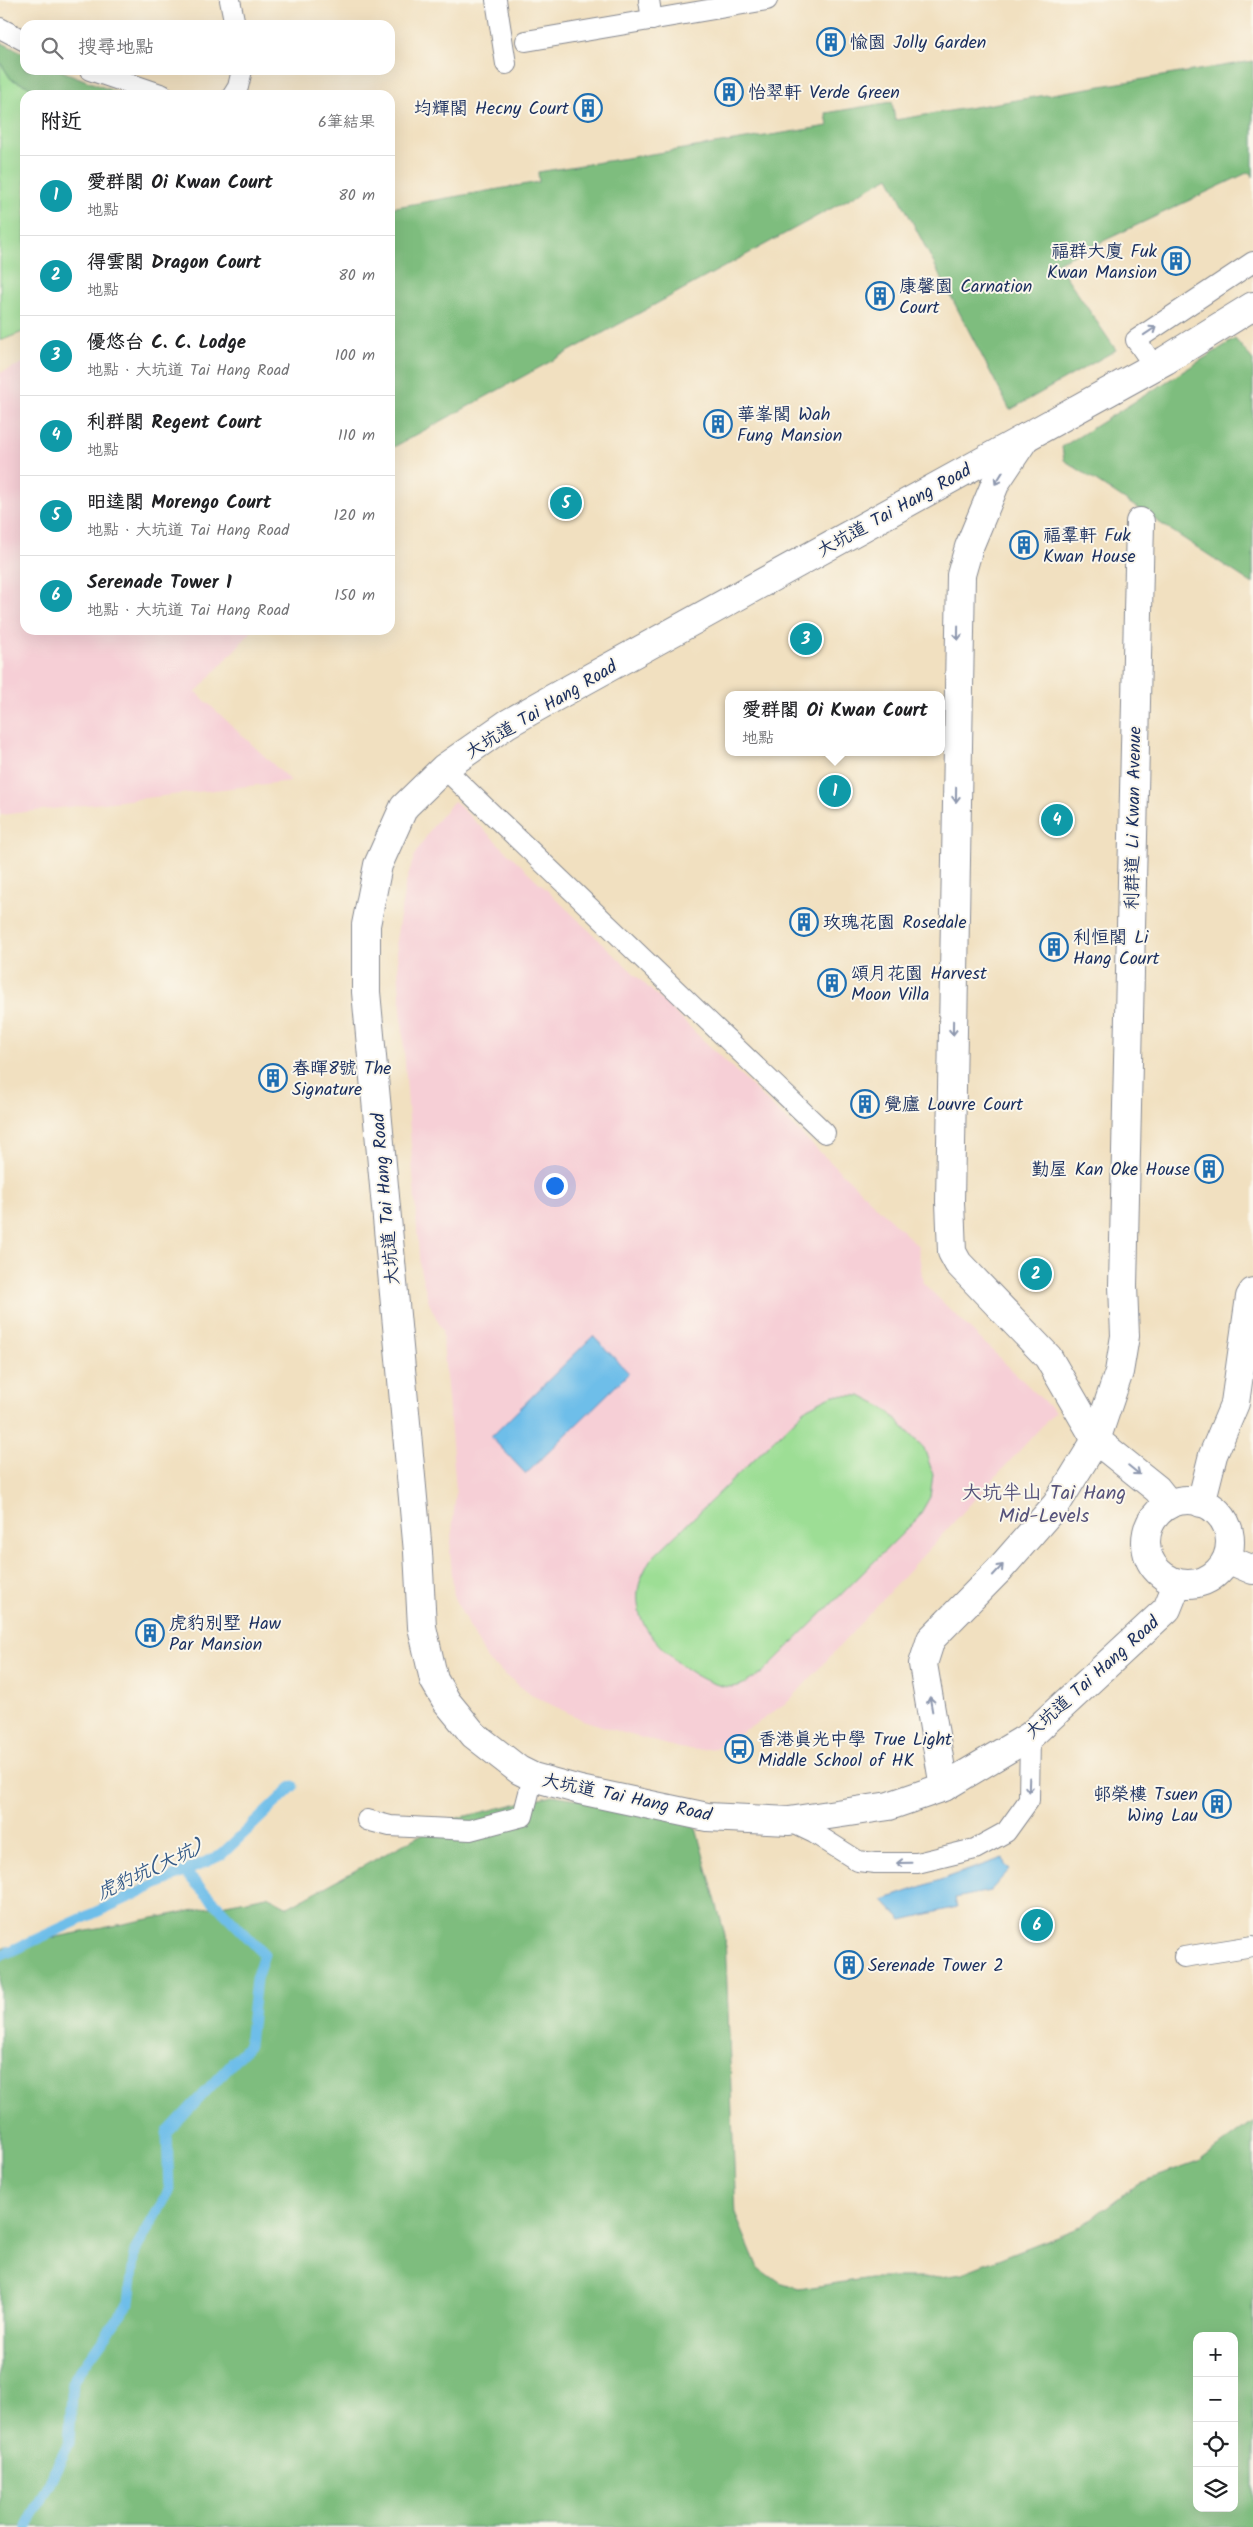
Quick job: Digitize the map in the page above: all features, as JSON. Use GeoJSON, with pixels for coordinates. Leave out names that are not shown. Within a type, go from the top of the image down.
{"type":"FeatureCollection","features":[{"type":"Feature","properties":{"kind":"main road","name":"大坑道 Tai Hang Road"},"geometry":{"type":"LineString","coordinates":[[1177,1584],[1167,1609],[1030,1736],[944,1787],[889,1806],[790,1821],[707,1817],[580,1790],[533,1776],[520,1770],[474,1735],[447,1702],[434,1680],[422,1627],[418,1552],[366,992],[366,925],[378,865],[404,807],[444,768],[507,724],[1154,366],[1253,306]]}},
{"type":"Feature","properties":{"kind":"main road"},"geometry":{"type":"LineString","coordinates":[[1026,437],[996,482],[968,547],[961,575],[958,616],[950,1202],[952,1252],[966,1272],[1048,1357],[1096,1440],[1157,1489],[1169,1504]]}},
{"type":"Feature","properties":{"kind":"main road","name":"利群道 Li Kwan Avenue"},"geometry":{"type":"LineString","coordinates":[[944,1787],[923,1664],[931,1639],[999,1570],[1056,1506],[1096,1440],[1119,1372],[1125,1336],[1123,1286],[1140,522]]}},
{"type":"Feature","properties":{"kind":"main road"},"geometry":{"type":"LineString","coordinates":[[1201,1503],[1214,1455],[1235,1403],[1250,1296],[1253,1292]]}},
{"type":"Feature","properties":{"kind":"main road"},"geometry":{"type":"LineString","coordinates":[[1245,1332],[1253,1362]]}},
{"type":"Feature","properties":{"kind":"main road"},"geometry":{"type":"LineString","coordinates":[[1189,1500],[1209,1505],[1224,1519],[1230,1538],[1227,1559],[1215,1575],[1197,1584],[1177,1584],[1159,1574],[1148,1557],[1146,1536],[1154,1518],[1169,1504],[1189,1500]]}},
{"type":"Feature","properties":{"kind":"main road"},"geometry":{"type":"LineString","coordinates":[[1227,1559],[1253,1570]]}},
{"type":"Feature","properties":{"kind":"lane"},"geometry":{"type":"LineString","coordinates":[[230,0],[234,20]]}},
{"type":"Feature","properties":{"kind":"lane"},"geometry":{"type":"LineString","coordinates":[[496,0],[506,64]]}},
{"type":"Feature","properties":{"kind":"lane"},"geometry":{"type":"LineString","coordinates":[[649,0],[652,20]]}},
{"type":"Feature","properties":{"kind":"lane"},"geometry":{"type":"LineString","coordinates":[[526,41],[766,0]]}},
{"type":"Feature","properties":{"kind":"lane"},"geometry":{"type":"LineString","coordinates":[[0,28],[20,38]]}},
{"type":"Feature","properties":{"kind":"lane"},"geometry":{"type":"LineString","coordinates":[[105,75],[148,90]]}},
{"type":"Feature","properties":{"kind":"lane"},"geometry":{"type":"LineString","coordinates":[[236,90],[241,75]]}},
{"type":"Feature","properties":{"kind":"lane"},"geometry":{"type":"LineString","coordinates":[[1154,366],[1136,340],[1253,262]]}},
{"type":"Feature","properties":{"kind":"lane"},"geometry":{"type":"LineString","coordinates":[[444,768],[825,1133]]}},
{"type":"Feature","properties":{"kind":"lane"},"geometry":{"type":"LineString","coordinates":[[790,1821],[814,1833],[858,1861],[875,1864],[917,1863],[975,1849],[1006,1832],[1028,1800],[1030,1736]]}},
{"type":"Feature","properties":{"kind":"lane"},"geometry":{"type":"LineString","coordinates":[[367,1820],[390,1826],[470,1830],[479,1828],[523,1816],[533,1776]]}},
{"type":"Feature","properties":{"kind":"lane"},"geometry":{"type":"LineString","coordinates":[[1184,1957],[1253,1946]]}},
{"type":"Feature","properties":{"kind":"shaded area"},"geometry":{"type":"Polygon","coordinates":[[[20,364],[20,635],[248,635],[196,692],[291,781],[0,815],[0,373],[20,364]]]}},
{"type":"Feature","properties":{"kind":"shaded area"},"geometry":{"type":"Polygon","coordinates":[[[454,801],[918,1246],[923,1283],[1055,1412],[790,1700],[759,1722],[715,1748],[697,1750],[679,1748],[620,1732],[583,1720],[531,1695],[488,1661],[454,1598],[450,1552],[456,1490],[442,1330],[429,1303],[420,1269],[396,940],[405,886],[415,854],[435,823],[454,801]]]}},
{"type":"Feature","properties":{"kind":"green space"},"geometry":{"type":"Polygon","coordinates":[[[0,42],[20,52],[20,75],[72,75],[110,90],[37,90],[11,79],[0,62],[0,42]]]}},
{"type":"Feature","properties":{"kind":"green space"},"geometry":{"type":"Polygon","coordinates":[[[1253,61],[1253,177],[1249,172],[1057,263],[1116,350],[1010,410],[889,177],[395,446],[395,207],[539,182],[538,172],[828,126],[826,113],[892,102],[895,120],[1253,61]]]}},
{"type":"Feature","properties":{"kind":"green space"},"geometry":{"type":"Polygon","coordinates":[[[0,62],[11,79],[37,90],[20,90],[20,333],[0,341],[0,62]]]}},
{"type":"Feature","properties":{"kind":"green space"},"geometry":{"type":"Polygon","coordinates":[[[1235,339],[1253,360],[1253,584],[1064,460],[1062,447],[1235,339]]]}},
{"type":"Feature","properties":{"kind":"green space"},"geometry":{"type":"Polygon","coordinates":[[[833,1395],[861,1396],[886,1409],[924,1448],[933,1474],[930,1497],[918,1518],[762,1673],[738,1686],[725,1686],[710,1682],[694,1674],[679,1663],[652,1637],[639,1611],[639,1584],[650,1560],[807,1408],[833,1395]]]}},
{"type":"Feature","properties":{"kind":"green space"},"geometry":{"type":"Polygon","coordinates":[[[552,1795],[693,1817],[725,1935],[736,2216],[758,2268],[779,2283],[799,2289],[870,2278],[925,2278],[962,2273],[1080,2227],[1137,2184],[1198,2162],[1253,2121],[1253,2527],[0,2527],[0,1948],[267,1896],[288,1907],[446,1821],[552,1795]]]}},
{"type":"Feature","properties":{"kind":"water"},"geometry":{"type":"Polygon","coordinates":[[[593,1336],[629,1373],[526,1474],[491,1437],[593,1336]]]}},
{"type":"Feature","properties":{"kind":"water"},"geometry":{"type":"Polygon","coordinates":[[[1003,1858],[1005,1865],[1010,1869],[990,1891],[955,1898],[957,1907],[902,1920],[883,1900],[1003,1858]]]}},
{"type":"Feature","properties":{"kind":"waterway","name":"虎豹坑(大坑)"},"geometry":{"type":"LineString","coordinates":[[0,1956],[221,1855],[293,1786]]}},
{"type":"Feature","properties":{"kind":"waterway"},"geometry":{"type":"LineString","coordinates":[[27,2527],[69,2443],[73,2381],[129,2303],[135,2251],[169,2191],[167,2133],[249,2045],[256,1979],[264,1954],[185,1872]]}},
{"type":"Feature","properties":{"kind":"place","name":"愉園 Jolly Garden"},"geometry":{"type":"Point","coordinates":[831,42]}},
{"type":"Feature","properties":{"kind":"place","name":"怡翠軒 Verde Green"},"geometry":{"type":"Point","coordinates":[729,92]}},
{"type":"Feature","properties":{"kind":"place","name":"均輝閣 Hecny Court"},"geometry":{"type":"Point","coordinates":[588,108]}},
{"type":"Feature","properties":{"kind":"place","name":"福群大廈 Fuk Kwan Mansion"},"geometry":{"type":"Point","coordinates":[1176,261]}},
{"type":"Feature","properties":{"kind":"place","name":"康馨園 Carnation Court"},"geometry":{"type":"Point","coordinates":[880,296]}},
{"type":"Feature","properties":{"kind":"place","name":"華峯閣 Wah Fung Mansion"},"geometry":{"type":"Point","coordinates":[718,424]}},
{"type":"Feature","properties":{"kind":"place","name":"昍逵閣 Morengo Court"},"geometry":{"type":"Point","coordinates":[566,503]}},
{"type":"Feature","properties":{"kind":"place","name":"福羣軒 Fuk Kwan House"},"geometry":{"type":"Point","coordinates":[1024,545]}},
{"type":"Feature","properties":{"kind":"place","name":"優悠台 C. C. Lodge"},"geometry":{"type":"Point","coordinates":[806,639]}},
{"type":"Feature","properties":{"kind":"place","name":"愛群閣 Oi Kwan Court"},"geometry":{"type":"Point","coordinates":[835,791]}},
{"type":"Feature","properties":{"kind":"place","name":"利群閣 Regent Court"},"geometry":{"type":"Point","coordinates":[1057,820]}},
{"type":"Feature","properties":{"kind":"place","name":"玫瑰花園 Rosedale"},"geometry":{"type":"Point","coordinates":[804,922]}},
{"type":"Feature","properties":{"kind":"place","name":"利恒閣 Li Hang Court"},"geometry":{"type":"Point","coordinates":[1054,947]}},
{"type":"Feature","properties":{"kind":"place","name":"頌月花園 Harvest Moon Villa"},"geometry":{"type":"Point","coordinates":[832,983]}},
{"type":"Feature","properties":{"kind":"place","name":"春暉8號 The Signature"},"geometry":{"type":"Point","coordinates":[273,1078]}},
{"type":"Feature","properties":{"kind":"place","name":"覺廬 Louvre Court"},"geometry":{"type":"Point","coordinates":[865,1104]}},
{"type":"Feature","properties":{"kind":"place","name":"勤屋 Kan Oke House"},"geometry":{"type":"Point","coordinates":[1209,1169]}},
{"type":"Feature","properties":{"kind":"place","name":"得雲閣 Dragon Court"},"geometry":{"type":"Point","coordinates":[1036,1274]}},
{"type":"Feature","properties":{"kind":"place","name":"虎豹別墅 Haw Par Mansion"},"geometry":{"type":"Point","coordinates":[150,1633]}},
{"type":"Feature","properties":{"kind":"place","name":"香港真光中學 True Light Middle School of HK"},"geometry":{"type":"Point","coordinates":[739,1749]}},
{"type":"Feature","properties":{"kind":"place","name":"邨榮樓 Tsuen Wing Lau"},"geometry":{"type":"Point","coordinates":[1217,1804]}},
{"type":"Feature","properties":{"kind":"place","name":"Serenade Tower 1"},"geometry":{"type":"Point","coordinates":[1037,1925]}},
{"type":"Feature","properties":{"kind":"place","name":"Serenade Tower 2"},"geometry":{"type":"Point","coordinates":[849,1965]}},
{"type":"Feature","properties":{"kind":"district","name":"大坑半山 Tai Hang Mid-Levels"},"geometry":{"type":"Point","coordinates":[1044,1504]}}]}
